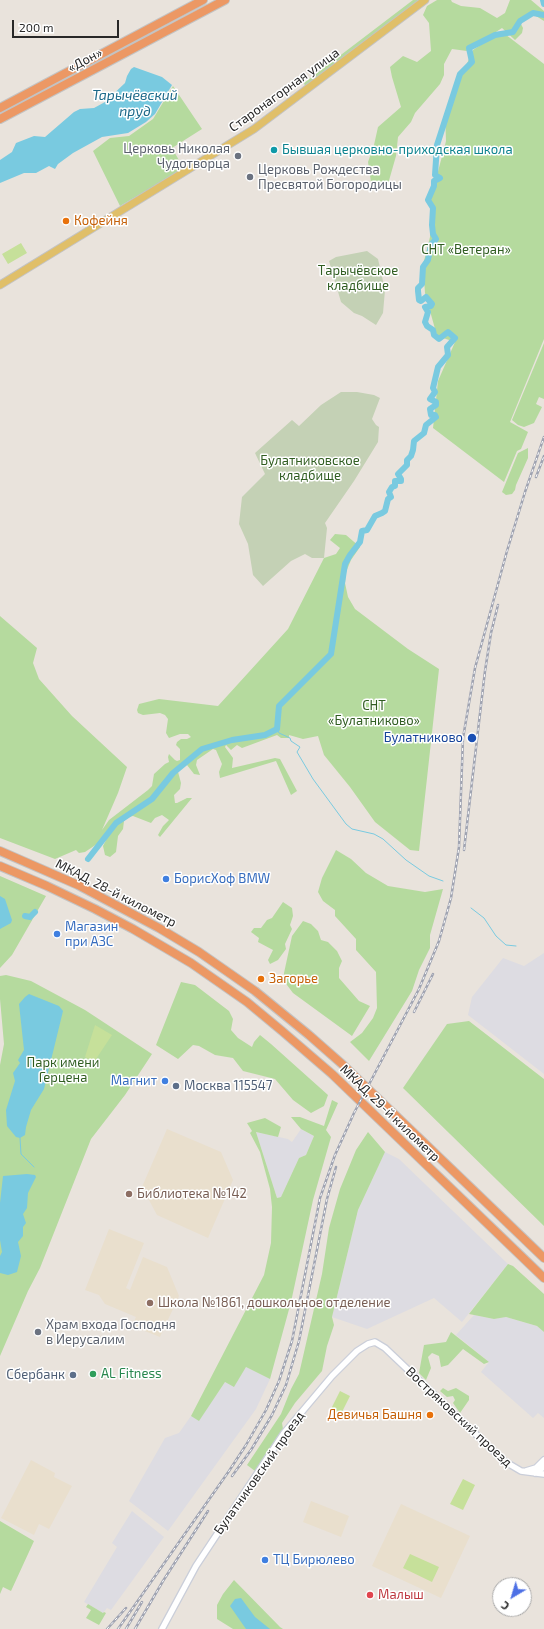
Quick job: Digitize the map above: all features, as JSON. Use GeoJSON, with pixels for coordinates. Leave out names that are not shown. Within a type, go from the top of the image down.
{"type":"FeatureCollection","features":[{"type":"Feature","properties":{"kind":"highway","name":"«Дон»"},"geometry":{"type":"LineString","coordinates":[[0,108],[203,0]]}},
{"type":"Feature","properties":{"kind":"highway","name":"«Дон»"},"geometry":{"type":"LineString","coordinates":[[0,120],[225,0]]}},
{"type":"Feature","properties":{"kind":"highway","name":"МКАД, 28-й километр"},"geometry":{"type":"LineString","coordinates":[[0,851],[36,866],[103,898],[160,928],[218,964]]}},
{"type":"Feature","properties":{"kind":"highway","name":"МКАД, 28-й километр"},"geometry":{"type":"LineString","coordinates":[[0,866],[95,909],[172,951],[210,976]]}},
{"type":"Feature","properties":{"kind":"highway","name":"МКАД, 29-й километр"},"geometry":{"type":"LineString","coordinates":[[218,964],[274,1005],[342,1064],[544,1258]]}},
{"type":"Feature","properties":{"kind":"highway","name":"МКАД, 29-й километр"},"geometry":{"type":"LineString","coordinates":[[210,976],[265,1016],[327,1070],[544,1278]]}},
{"type":"Feature","properties":{"kind":"main road","name":"Старонагорная улица"},"geometry":{"type":"LineString","coordinates":[[0,285],[254,129],[425,0]]}},
{"type":"Feature","properties":{"kind":"street","name":"Булатниковский проезд"},"geometry":{"type":"LineString","coordinates":[[162,1629],[201,1558],[290,1425],[332,1376],[357,1350],[364,1345],[371,1343],[382,1345]]}},
{"type":"Feature","properties":{"kind":"street","name":"Востряковский проезд"},"geometry":{"type":"LineString","coordinates":[[382,1345],[500,1458],[515,1468],[523,1471],[541,1472]]}},
{"type":"Feature","properties":{"kind":"street"},"geometry":{"type":"LineString","coordinates":[[523,1471],[536,1468],[544,1460]]}},
{"type":"Feature","properties":{"kind":"street"},"geometry":{"type":"LineString","coordinates":[[541,1472],[540,1466],[544,1460]]}},
{"type":"Feature","properties":{"kind":"shaded area"},"geometry":{"type":"Polygon","coordinates":[[[544,953],[544,1074],[468,1015],[472,997],[503,958],[524,966],[544,953]]]}},
{"type":"Feature","properties":{"kind":"shaded area"},"geometry":{"type":"Polygon","coordinates":[[[167,1129],[221,1152],[233,1180],[208,1238],[157,1215],[142,1187],[167,1129]]]}},
{"type":"Feature","properties":{"kind":"shaded area"},"geometry":{"type":"Polygon","coordinates":[[[301,1129],[314,1136],[306,1155],[299,1158],[281,1197],[277,1198],[256,1132],[288,1139],[292,1142],[301,1129]]]}},
{"type":"Feature","properties":{"kind":"shaded area"},"geometry":{"type":"Polygon","coordinates":[[[385,1152],[399,1159],[508,1264],[462,1322],[434,1298],[367,1329],[332,1317],[358,1210],[385,1152]]]}},
{"type":"Feature","properties":{"kind":"shaded area"},"geometry":{"type":"Polygon","coordinates":[[[109,1229],[144,1243],[126,1288],[130,1290],[143,1257],[167,1267],[179,1296],[160,1337],[132,1326],[136,1317],[105,1304],[99,1295],[85,1290],[109,1229]]]}},
{"type":"Feature","properties":{"kind":"shaded area"},"geometry":{"type":"Polygon","coordinates":[[[474,1315],[494,1319],[506,1317],[537,1326],[544,1332],[544,1418],[538,1413],[533,1418],[481,1372],[489,1362],[456,1335],[474,1315]]]}},
{"type":"Feature","properties":{"kind":"shaded area"},"geometry":{"type":"Polygon","coordinates":[[[246,1367],[270,1379],[256,1409],[168,1531],[129,1501],[165,1438],[179,1433],[191,1416],[199,1420],[225,1382],[234,1386],[246,1367]]]}},
{"type":"Feature","properties":{"kind":"shaded area"},"geometry":{"type":"Polygon","coordinates":[[[31,1460],[55,1473],[54,1477],[72,1486],[49,1529],[39,1524],[34,1535],[1,1518],[31,1460]]]}},
{"type":"Feature","properties":{"kind":"shaded area"},"geometry":{"type":"Polygon","coordinates":[[[311,1501],[349,1516],[341,1537],[303,1522],[311,1501]]]}},
{"type":"Feature","properties":{"kind":"shaded area"},"geometry":{"type":"Polygon","coordinates":[[[401,1504],[470,1536],[441,1598],[372,1566],[401,1504]]]}},
{"type":"Feature","properties":{"kind":"shaded area"},"geometry":{"type":"Polygon","coordinates":[[[132,1511],[164,1537],[111,1610],[107,1608],[103,1613],[84,1602],[117,1547],[112,1543],[132,1511]]]}},
{"type":"Feature","properties":{"kind":"green space"},"geometry":{"type":"Polygon","coordinates":[[[413,0],[419,0],[305,86],[304,83],[413,0]]]}},
{"type":"Feature","properties":{"kind":"green space"},"geometry":{"type":"Polygon","coordinates":[[[437,0],[451,0],[452,2],[461,6],[480,8],[497,18],[505,13],[510,0],[531,0],[544,11],[544,21],[536,16],[526,16],[522,19],[522,33],[515,40],[502,28],[467,51],[452,49],[444,64],[444,75],[440,84],[415,113],[411,122],[398,137],[396,156],[388,184],[379,186],[371,182],[368,162],[378,127],[401,107],[390,67],[403,56],[417,62],[431,51],[429,23],[423,15],[427,6],[437,0]]]}},
{"type":"Feature","properties":{"kind":"green space","name":"СНТ «Ветеран»"},"geometry":{"type":"Polygon","coordinates":[[[501,31],[544,64],[544,339],[510,422],[528,432],[521,449],[517,451],[504,482],[433,428],[438,381],[455,342],[437,336],[425,293],[423,265],[430,237],[430,202],[446,141],[445,113],[473,50],[501,31]]]}},
{"type":"Feature","properties":{"kind":"green space"},"geometry":{"type":"Polygon","coordinates":[[[173,86],[202,129],[172,148],[184,169],[120,206],[93,151],[110,138],[129,136],[153,119],[173,86]]]}},
{"type":"Feature","properties":{"kind":"green space"},"geometry":{"type":"Polygon","coordinates":[[[21,243],[27,253],[8,264],[2,254],[21,243]]]}},
{"type":"Feature","properties":{"kind":"green space","name":"Тарычёвское кладбище"},"geometry":{"type":"Polygon","coordinates":[[[367,251],[378,259],[385,290],[383,313],[376,325],[354,313],[341,302],[329,261],[336,257],[367,251]]]}},
{"type":"Feature","properties":{"kind":"green space"},"geometry":{"type":"Polygon","coordinates":[[[544,343],[544,399],[539,397],[536,404],[542,407],[534,423],[524,427],[518,425],[512,420],[544,343]]]}},
{"type":"Feature","properties":{"kind":"green space","name":"Булатниковское кладбище"},"geometry":{"type":"Polygon","coordinates":[[[341,392],[357,392],[374,395],[380,398],[372,419],[379,427],[378,442],[354,481],[325,523],[327,528],[324,558],[312,558],[305,554],[291,561],[263,586],[253,575],[248,544],[239,524],[242,497],[265,474],[255,453],[292,420],[299,426],[321,405],[341,392]]]}},
{"type":"Feature","properties":{"kind":"green space"},"geometry":{"type":"Polygon","coordinates":[[[528,448],[528,458],[515,490],[512,494],[506,495],[502,492],[518,453],[528,448]]]}},
{"type":"Feature","properties":{"kind":"green space","name":"СНТ «Булатниково»"},"geometry":{"type":"Polygon","coordinates":[[[335,534],[346,535],[360,547],[351,560],[346,572],[345,583],[348,597],[355,609],[408,649],[439,669],[419,851],[410,850],[375,822],[350,787],[324,755],[318,736],[303,739],[289,735],[289,738],[281,738],[277,735],[242,748],[237,745],[231,750],[226,745],[225,747],[233,758],[232,768],[275,758],[280,759],[297,791],[291,795],[276,761],[220,778],[219,772],[222,764],[216,750],[213,749],[197,760],[196,765],[200,775],[194,774],[187,765],[182,765],[177,768],[181,783],[180,789],[174,795],[175,803],[187,798],[192,798],[160,837],[158,835],[163,826],[169,820],[162,815],[155,818],[151,823],[133,816],[128,817],[124,821],[123,829],[118,836],[116,852],[110,857],[105,855],[103,846],[109,834],[107,832],[97,844],[85,852],[79,853],[76,850],[55,859],[0,838],[0,616],[37,648],[33,663],[39,679],[72,716],[127,767],[118,793],[102,830],[109,820],[152,786],[154,774],[169,762],[169,754],[175,760],[180,760],[180,749],[176,745],[177,742],[181,739],[191,737],[188,734],[180,734],[169,738],[166,733],[168,719],[165,715],[160,713],[143,715],[138,713],[137,710],[139,704],[159,699],[218,706],[288,629],[324,558],[336,554],[340,548],[330,540],[335,534]]]}},
{"type":"Feature","properties":{"kind":"green space"},"geometry":{"type":"Polygon","coordinates":[[[336,850],[351,859],[366,873],[388,886],[425,892],[443,889],[430,935],[430,948],[419,970],[412,991],[369,1061],[350,1042],[362,1033],[373,1018],[377,1008],[376,972],[356,950],[356,939],[335,916],[335,910],[323,901],[318,892],[322,878],[336,850]]]}},
{"type":"Feature","properties":{"kind":"green space"},"geometry":{"type":"Polygon","coordinates":[[[0,876],[46,896],[12,955],[0,968],[0,876]]]}},
{"type":"Feature","properties":{"kind":"green space"},"geometry":{"type":"Polygon","coordinates":[[[283,902],[292,908],[293,916],[290,925],[292,929],[285,944],[286,949],[278,960],[270,964],[268,960],[273,950],[258,942],[259,938],[251,932],[254,928],[261,928],[267,920],[272,918],[283,902]]]}},
{"type":"Feature","properties":{"kind":"green space"},"geometry":{"type":"Polygon","coordinates":[[[303,921],[311,924],[318,931],[321,940],[328,942],[337,951],[342,961],[339,968],[339,978],[359,1001],[370,1006],[352,1036],[293,993],[284,981],[284,973],[292,936],[303,921]]]}},
{"type":"Feature","properties":{"kind":"green space","name":"Парк имени Герцена"},"geometry":{"type":"Polygon","coordinates":[[[6,975],[31,981],[85,1010],[152,1054],[125,1095],[91,1139],[40,1268],[28,1291],[0,1356],[0,1065],[4,1044],[0,999],[0,976],[6,975]]]}},
{"type":"Feature","properties":{"kind":"green space"},"geometry":{"type":"Polygon","coordinates":[[[181,982],[195,985],[229,1011],[233,1019],[231,1030],[238,1038],[252,1047],[260,1035],[271,1044],[328,1095],[324,1106],[311,1113],[293,1100],[275,1079],[243,1071],[233,1058],[215,1055],[199,1046],[193,1045],[178,1059],[156,1045],[181,982]]]}},
{"type":"Feature","properties":{"kind":"green space"},"geometry":{"type":"Polygon","coordinates":[[[469,1021],[544,1079],[544,1226],[403,1088],[447,1024],[469,1021]]]}},
{"type":"Feature","properties":{"kind":"green space"},"geometry":{"type":"Polygon","coordinates":[[[95,1025],[112,1035],[94,1062],[85,1057],[95,1025]]]}},
{"type":"Feature","properties":{"kind":"green space"},"geometry":{"type":"Polygon","coordinates":[[[332,1100],[338,1103],[326,1130],[331,1137],[313,1200],[291,1302],[270,1379],[246,1367],[234,1387],[225,1382],[199,1421],[191,1416],[264,1275],[271,1243],[272,1207],[270,1189],[260,1152],[250,1133],[252,1131],[247,1123],[265,1118],[281,1127],[278,1137],[256,1132],[277,1198],[281,1197],[299,1158],[306,1155],[314,1136],[301,1129],[291,1117],[300,1117],[324,1126],[332,1100]]]}},
{"type":"Feature","properties":{"kind":"green space"},"geometry":{"type":"Polygon","coordinates":[[[368,1132],[385,1152],[358,1210],[332,1317],[334,1325],[327,1346],[322,1371],[295,1403],[282,1423],[283,1429],[255,1471],[247,1465],[281,1414],[299,1374],[322,1274],[329,1228],[340,1189],[356,1150],[368,1132]]]}},
{"type":"Feature","properties":{"kind":"green space"},"geometry":{"type":"Polygon","coordinates":[[[508,1264],[513,1266],[544,1294],[544,1332],[537,1326],[506,1317],[494,1319],[469,1314],[508,1264]]]}},
{"type":"Feature","properties":{"kind":"green space"},"geometry":{"type":"Polygon","coordinates":[[[451,1332],[489,1362],[484,1364],[463,1349],[448,1365],[441,1367],[439,1356],[432,1353],[428,1357],[431,1368],[426,1380],[419,1373],[424,1345],[446,1342],[451,1332]]]}},
{"type":"Feature","properties":{"kind":"green space"},"geometry":{"type":"Polygon","coordinates":[[[443,1388],[448,1391],[456,1388],[469,1396],[469,1400],[460,1413],[453,1403],[455,1400],[453,1396],[447,1397],[440,1391],[443,1388]]]}},
{"type":"Feature","properties":{"kind":"green space"},"geometry":{"type":"Polygon","coordinates":[[[340,1391],[350,1396],[341,1414],[331,1409],[340,1391]]]}},
{"type":"Feature","properties":{"kind":"green space"},"geometry":{"type":"Polygon","coordinates":[[[463,1479],[475,1485],[463,1510],[450,1504],[463,1479]]]}},
{"type":"Feature","properties":{"kind":"green space"},"geometry":{"type":"Polygon","coordinates":[[[0,1521],[34,1541],[11,1591],[3,1587],[0,1594],[0,1521]]]}},
{"type":"Feature","properties":{"kind":"green space"},"geometry":{"type":"Polygon","coordinates":[[[410,1554],[439,1567],[432,1582],[403,1568],[410,1554]]]}},
{"type":"Feature","properties":{"kind":"green space"},"geometry":{"type":"Polygon","coordinates":[[[234,1580],[283,1629],[233,1629],[217,1619],[217,1605],[223,1594],[234,1580]]]}},
{"type":"Feature","properties":{"kind":"green space"},"geometry":{"type":"Polygon","coordinates":[[[88,1604],[103,1613],[106,1613],[99,1625],[86,1618],[91,1610],[86,1607],[88,1604]]]}},
{"type":"Feature","properties":{"kind":"water","name":"Тарычёвский пруд"},"geometry":{"type":"Polygon","coordinates":[[[134,67],[162,77],[172,85],[155,114],[146,122],[128,133],[102,137],[73,153],[58,164],[55,169],[49,166],[36,173],[24,173],[0,183],[0,160],[12,152],[16,143],[34,136],[45,137],[74,112],[80,109],[94,108],[105,102],[125,83],[127,76],[134,67]]]}},
{"type":"Feature","properties":{"kind":"water"},"geometry":{"type":"Polygon","coordinates":[[[0,896],[5,899],[12,920],[11,923],[0,929],[0,896]]]}},
{"type":"Feature","properties":{"kind":"water"},"geometry":{"type":"Polygon","coordinates":[[[29,994],[59,1006],[63,1011],[44,1089],[31,1110],[25,1135],[20,1138],[16,1137],[7,1126],[6,1110],[15,1081],[13,1073],[20,1063],[18,1060],[24,1050],[19,1004],[29,994]]]}},
{"type":"Feature","properties":{"kind":"water"},"geometry":{"type":"Polygon","coordinates":[[[27,1174],[35,1175],[36,1177],[28,1193],[27,1208],[23,1214],[26,1223],[23,1227],[23,1236],[18,1242],[21,1256],[17,1272],[8,1275],[0,1273],[0,1256],[2,1252],[0,1240],[0,1203],[3,1176],[27,1174]]]}},
{"type":"Feature","properties":{"kind":"water"},"geometry":{"type":"Polygon","coordinates":[[[241,1598],[255,1617],[270,1629],[246,1629],[230,1606],[235,1599],[241,1598]]]}},
{"type":"Feature","properties":{"kind":"waterway"},"geometry":{"type":"LineString","coordinates":[[543,0],[544,4]]}},
{"type":"Feature","properties":{"kind":"waterway"},"geometry":{"type":"LineString","coordinates":[[88,859],[116,823],[152,799],[173,773],[202,749],[232,740],[265,735],[277,729],[279,706],[331,654],[345,564],[360,542],[362,531],[367,530],[375,516],[385,511],[388,499],[391,497],[389,492],[392,487],[395,486],[395,481],[401,481],[398,474],[407,465],[407,460],[411,456],[413,450],[414,441],[424,433],[426,425],[436,417],[435,415],[431,415],[430,409],[436,405],[436,402],[430,399],[435,392],[433,388],[438,367],[448,355],[447,347],[455,338],[448,332],[439,339],[434,335],[433,330],[427,326],[425,322],[428,312],[425,307],[431,306],[432,304],[426,297],[421,301],[419,300],[418,288],[422,284],[423,267],[428,260],[431,245],[436,239],[433,234],[432,225],[433,208],[428,200],[434,186],[434,181],[440,178],[435,175],[437,145],[460,74],[472,62],[469,48],[495,35],[513,32],[520,21],[533,13],[544,15]]}},
{"type":"Feature","properties":{"kind":"waterway"},"geometry":{"type":"LineString","coordinates":[[277,729],[279,733],[290,738],[291,741],[300,747],[297,752],[313,779],[346,824],[352,829],[374,834],[383,839],[406,860],[429,876],[443,881]]}},
{"type":"Feature","properties":{"kind":"waterway"},"geometry":{"type":"LineString","coordinates":[[471,908],[484,918],[496,936],[506,945],[516,946]]}},
{"type":"Feature","properties":{"kind":"waterway"},"geometry":{"type":"LineString","coordinates":[[25,916],[30,917],[35,912]]}},
{"type":"Feature","properties":{"kind":"waterway"},"geometry":{"type":"LineString","coordinates":[[20,1138],[21,1154],[34,1167]]}},
{"type":"Feature","properties":{"kind":"railway"},"geometry":{"type":"LineString","coordinates":[[118,1629],[229,1471],[266,1410],[279,1381],[292,1341],[320,1198],[335,1155],[354,1113],[419,989],[439,941],[451,898],[459,847],[463,738],[475,668],[507,551],[544,437]]}},
{"type":"Feature","properties":{"kind":"railway"},"geometry":{"type":"LineString","coordinates":[[536,477],[544,456]]}},
{"type":"Feature","properties":{"kind":"railway"},"geometry":{"type":"LineString","coordinates":[[464,850],[485,671],[491,633],[498,605]]}},
{"type":"Feature","properties":{"kind":"railway"},"geometry":{"type":"LineString","coordinates":[[414,1012],[433,974]]}},
{"type":"Feature","properties":{"kind":"railway"},"geometry":{"type":"LineString","coordinates":[[232,1476],[251,1450],[272,1415],[286,1385],[299,1341],[327,1199],[336,1167]]}},
{"type":"Feature","properties":{"kind":"railway"},"geometry":{"type":"LineString","coordinates":[[135,1629],[163,1581],[208,1511]]}},
{"type":"Feature","properties":{"kind":"railway"},"geometry":{"type":"LineString","coordinates":[[126,1629],[142,1602]]}},
{"type":"Feature","properties":{"kind":"railway"},"geometry":{"type":"LineString","coordinates":[[107,1629],[126,1608]]}},
{"type":"Feature","properties":{"kind":"place","name":"Бывшая церковно-приходская школа"},"geometry":{"type":"Point","coordinates":[274,150]}},
{"type":"Feature","properties":{"kind":"place","name":"Церковь Николая Чудотворца"},"geometry":{"type":"Point","coordinates":[238,156]}},
{"type":"Feature","properties":{"kind":"place","name":"Церковь Рождества Пресвятой Богородицы"},"geometry":{"type":"Point","coordinates":[250,177]}},
{"type":"Feature","properties":{"kind":"place","name":"Кофейня"},"geometry":{"type":"Point","coordinates":[66,221]}},
{"type":"Feature","properties":{"kind":"place","name":"Булатниково"},"geometry":{"type":"Point","coordinates":[472,738]}},
{"type":"Feature","properties":{"kind":"place","name":"БорисХоф BMW"},"geometry":{"type":"Point","coordinates":[166,879]}},
{"type":"Feature","properties":{"kind":"place","name":"Магазин при АЗС"},"geometry":{"type":"Point","coordinates":[57,934]}},
{"type":"Feature","properties":{"kind":"place","name":"Загорье"},"geometry":{"type":"Point","coordinates":[261,979]}},
{"type":"Feature","properties":{"kind":"place","name":"Магнит"},"geometry":{"type":"Point","coordinates":[165,1081]}},
{"type":"Feature","properties":{"kind":"place","name":"Москва 115547"},"geometry":{"type":"Point","coordinates":[176,1086]}},
{"type":"Feature","properties":{"kind":"place","name":"Библиотека №142"},"geometry":{"type":"Point","coordinates":[129,1194]}},
{"type":"Feature","properties":{"kind":"place","name":"Школа №1861, дошкольное отделение"},"geometry":{"type":"Point","coordinates":[150,1303]}},
{"type":"Feature","properties":{"kind":"place","name":"Храм входа Господня в Иерусалим"},"geometry":{"type":"Point","coordinates":[38,1332]}},
{"type":"Feature","properties":{"kind":"place","name":"AL Fitness"},"geometry":{"type":"Point","coordinates":[93,1374]}},
{"type":"Feature","properties":{"kind":"place","name":"Сбербанк"},"geometry":{"type":"Point","coordinates":[73,1375]}},
{"type":"Feature","properties":{"kind":"place","name":"Девичья Башня"},"geometry":{"type":"Point","coordinates":[430,1415]}},
{"type":"Feature","properties":{"kind":"place","name":"ТЦ Бирюлево"},"geometry":{"type":"Point","coordinates":[265,1560]}},
{"type":"Feature","properties":{"kind":"place","name":"Малыш"},"geometry":{"type":"Point","coordinates":[370,1595]}}]}
